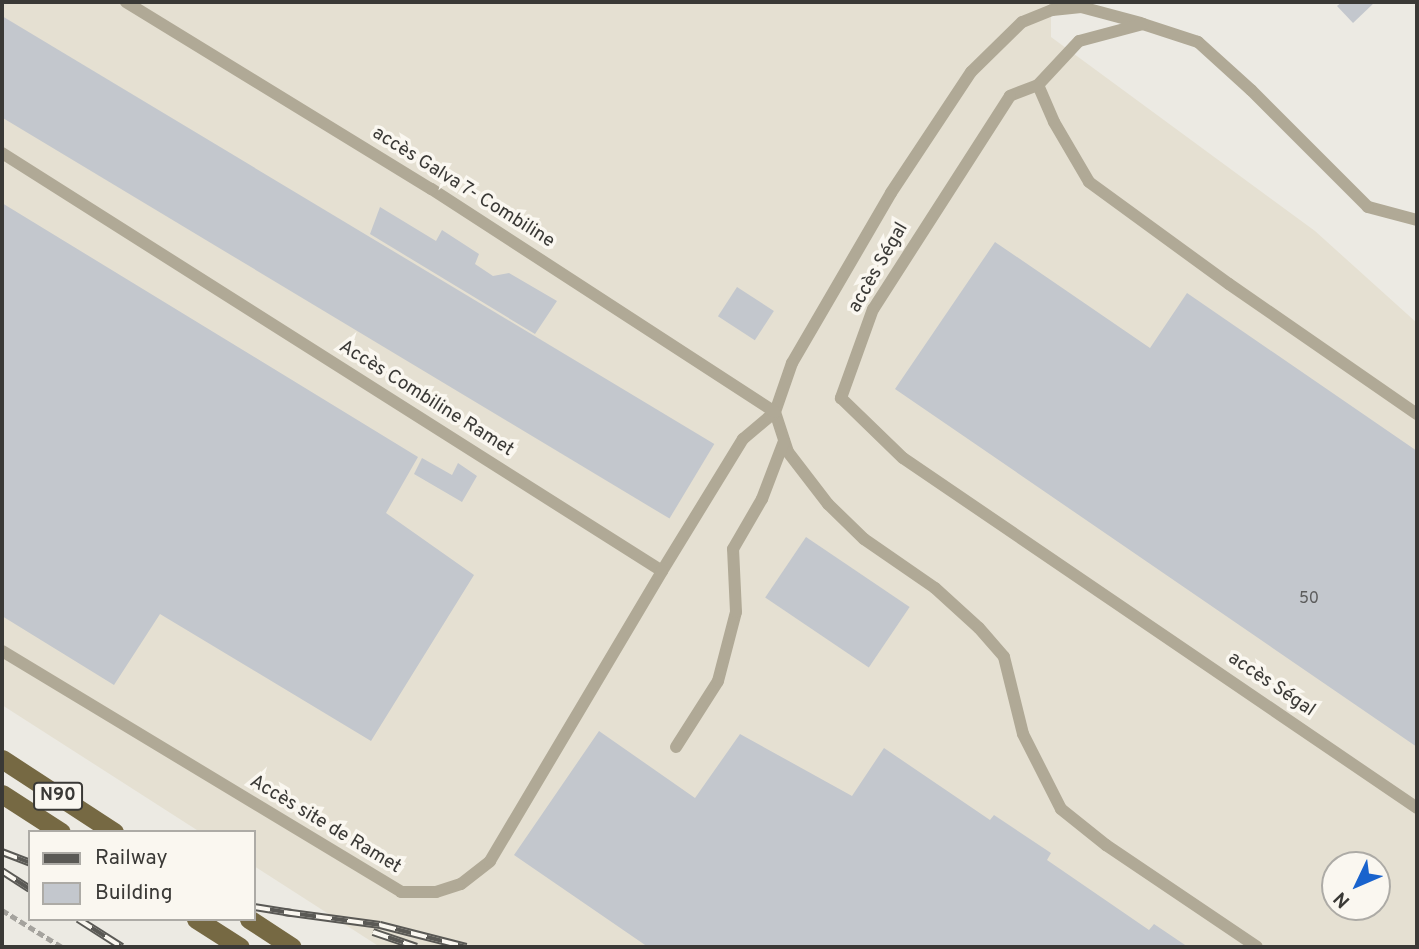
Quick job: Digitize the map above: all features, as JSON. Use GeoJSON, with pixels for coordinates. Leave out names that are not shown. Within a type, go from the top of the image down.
{"type":"FeatureCollection","features":[{"type":"Feature","properties":{"kind":"highway","name":"N90"},"geometry":{"type":"LineString","coordinates":[[2,759],[111,830]]}},
{"type":"Feature","properties":{"kind":"highway","name":"N90"},"geometry":{"type":"LineString","coordinates":[[2,794],[58,830]]}},
{"type":"Feature","properties":{"kind":"highway"},"geometry":{"type":"LineString","coordinates":[[199,921],[240,947]]}},
{"type":"Feature","properties":{"kind":"highway"},"geometry":{"type":"LineString","coordinates":[[252,921],[292,947]]}},
{"type":"Feature","properties":{"kind":"lane","name":"accès Galva 7- Combiline"},"geometry":{"type":"LineString","coordinates":[[126,2],[431,189],[775,412]]}},
{"type":"Feature","properties":{"kind":"lane"},"geometry":{"type":"LineString","coordinates":[[662,571],[743,439],[775,412],[792,363],[891,193],[971,72],[1022,22],[1052,10],[1082,7],[1198,42],[1251,90],[1367,207],[1417,220]]}},
{"type":"Feature","properties":{"kind":"lane"},"geometry":{"type":"LineString","coordinates":[[1143,24],[1079,41],[1038,85],[1054,122],[1089,182],[1228,285],[1417,414]]}},
{"type":"Feature","properties":{"kind":"lane","name":"accès Ségal"},"geometry":{"type":"LineString","coordinates":[[1038,85],[1010,96],[873,309],[841,398],[903,458],[1417,808]]}},
{"type":"Feature","properties":{"kind":"lane","name":"Accès Combiline Ramet"},"geometry":{"type":"LineString","coordinates":[[2,153],[662,571]]}},
{"type":"Feature","properties":{"kind":"lane"},"geometry":{"type":"LineString","coordinates":[[775,412],[788,452],[828,503],[864,539],[935,588],[979,628],[1004,657],[1023,734],[1061,809],[1106,845],[1256,947]]}},
{"type":"Feature","properties":{"kind":"lane"},"geometry":{"type":"LineString","coordinates":[[676,747],[718,681],[736,612],[733,549],[762,499],[784,440]]}},
{"type":"Feature","properties":{"kind":"lane","name":"Accès site de Ramet"},"geometry":{"type":"LineString","coordinates":[[2,651],[401,892],[436,892],[461,884],[490,861],[662,571]]}},
{"type":"Feature","properties":{"kind":"path"},"geometry":{"type":"LineString","coordinates":[[2,910],[62,947]]}},
{"type":"Feature","properties":{"kind":"shaded area"},"geometry":{"type":"Polygon","coordinates":[[[2,2],[1051,2],[1051,37],[1315,231],[1417,323],[1417,947],[380,947],[256,867],[256,830],[197,830],[2,705],[2,2]]]}},
{"type":"Feature","properties":{"kind":"building"},"geometry":{"type":"Polygon","coordinates":[[[1342,2],[1375,2],[1353,23],[1337,6],[1342,2]]]}},
{"type":"Feature","properties":{"kind":"building"},"geometry":{"type":"Polygon","coordinates":[[[2,16],[714,444],[669,519],[2,117],[2,16]]]}},
{"type":"Feature","properties":{"kind":"building"},"geometry":{"type":"Polygon","coordinates":[[[2,203],[418,457],[386,513],[474,575],[371,741],[160,614],[114,685],[2,616],[2,203]]]}},
{"type":"Feature","properties":{"kind":"building"},"geometry":{"type":"Polygon","coordinates":[[[380,207],[436,241],[442,230],[479,254],[475,264],[493,276],[509,273],[557,301],[535,334],[370,234],[380,207]]]}},
{"type":"Feature","properties":{"kind":"building"},"geometry":{"type":"Polygon","coordinates":[[[995,242],[1150,348],[1187,293],[1417,451],[1417,747],[895,389],[995,242]]]}},
{"type":"Feature","properties":{"kind":"building"},"geometry":{"type":"Polygon","coordinates":[[[737,287],[774,311],[755,340],[718,316],[737,287]]]}},
{"type":"Feature","properties":{"kind":"building"},"geometry":{"type":"Polygon","coordinates":[[[422,458],[452,475],[458,463],[477,476],[462,502],[414,474],[422,458]]]}},
{"type":"Feature","properties":{"kind":"building"},"geometry":{"type":"Polygon","coordinates":[[[806,537],[910,607],[869,667],[765,598],[806,537]]]}},
{"type":"Feature","properties":{"kind":"building"},"geometry":{"type":"Polygon","coordinates":[[[599,731],[695,798],[740,734],[852,796],[884,748],[990,820],[994,815],[1051,853],[1047,860],[1149,930],[1154,924],[1188,947],[648,947],[514,855],[599,731]]]}},
{"type":"Feature","properties":{"kind":"railway"},"geometry":{"type":"LineString","coordinates":[[2,852],[28,862]]}},
{"type":"Feature","properties":{"kind":"railway"},"geometry":{"type":"LineString","coordinates":[[2,871],[28,888]]}},
{"type":"Feature","properties":{"kind":"railway"},"geometry":{"type":"LineString","coordinates":[[256,907],[292,913]]}},
{"type":"Feature","properties":{"kind":"railway"},"geometry":{"type":"LineString","coordinates":[[284,912],[380,925],[466,947]]}},
{"type":"Feature","properties":{"kind":"railway"},"geometry":{"type":"LineString","coordinates":[[81,921],[122,947]]}},
{"type":"Feature","properties":{"kind":"railway"},"geometry":{"type":"LineString","coordinates":[[373,932],[417,947]]}}]}
